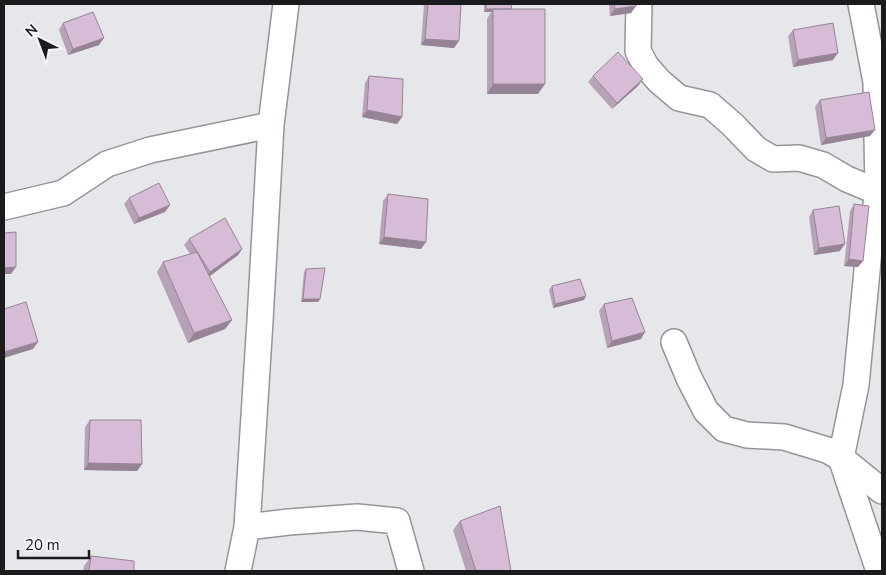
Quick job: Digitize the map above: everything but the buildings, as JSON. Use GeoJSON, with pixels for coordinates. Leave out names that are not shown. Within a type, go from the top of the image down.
{"type":"FeatureCollection","features":[{"type":"Feature","properties":{"kind":"street"},"geometry":{"type":"LineString","coordinates":[[238,571],[247,527],[271,125],[286,4]]}},
{"type":"Feature","properties":{"kind":"street"},"geometry":{"type":"LineString","coordinates":[[639,4],[638,52],[646,66],[659,81],[679,98],[710,105],[756,149],[772,159],[799,158],[823,165],[880,193]]}},
{"type":"Feature","properties":{"kind":"street"},"geometry":{"type":"LineString","coordinates":[[861,4],[876,82],[880,193],[869,250],[856,385],[841,458],[879,571]]}},
{"type":"Feature","properties":{"kind":"street"},"geometry":{"type":"LineString","coordinates":[[4,207],[63,193],[107,164],[150,150],[271,125]]}},
{"type":"Feature","properties":{"kind":"street"},"geometry":{"type":"LineString","coordinates":[[674,342],[688,378],[706,411],[724,429],[747,435],[784,437],[827,450],[841,458],[882,491]]}},
{"type":"Feature","properties":{"kind":"street"},"geometry":{"type":"LineString","coordinates":[[247,527],[357,517],[397,521],[411,571]]}}]}
